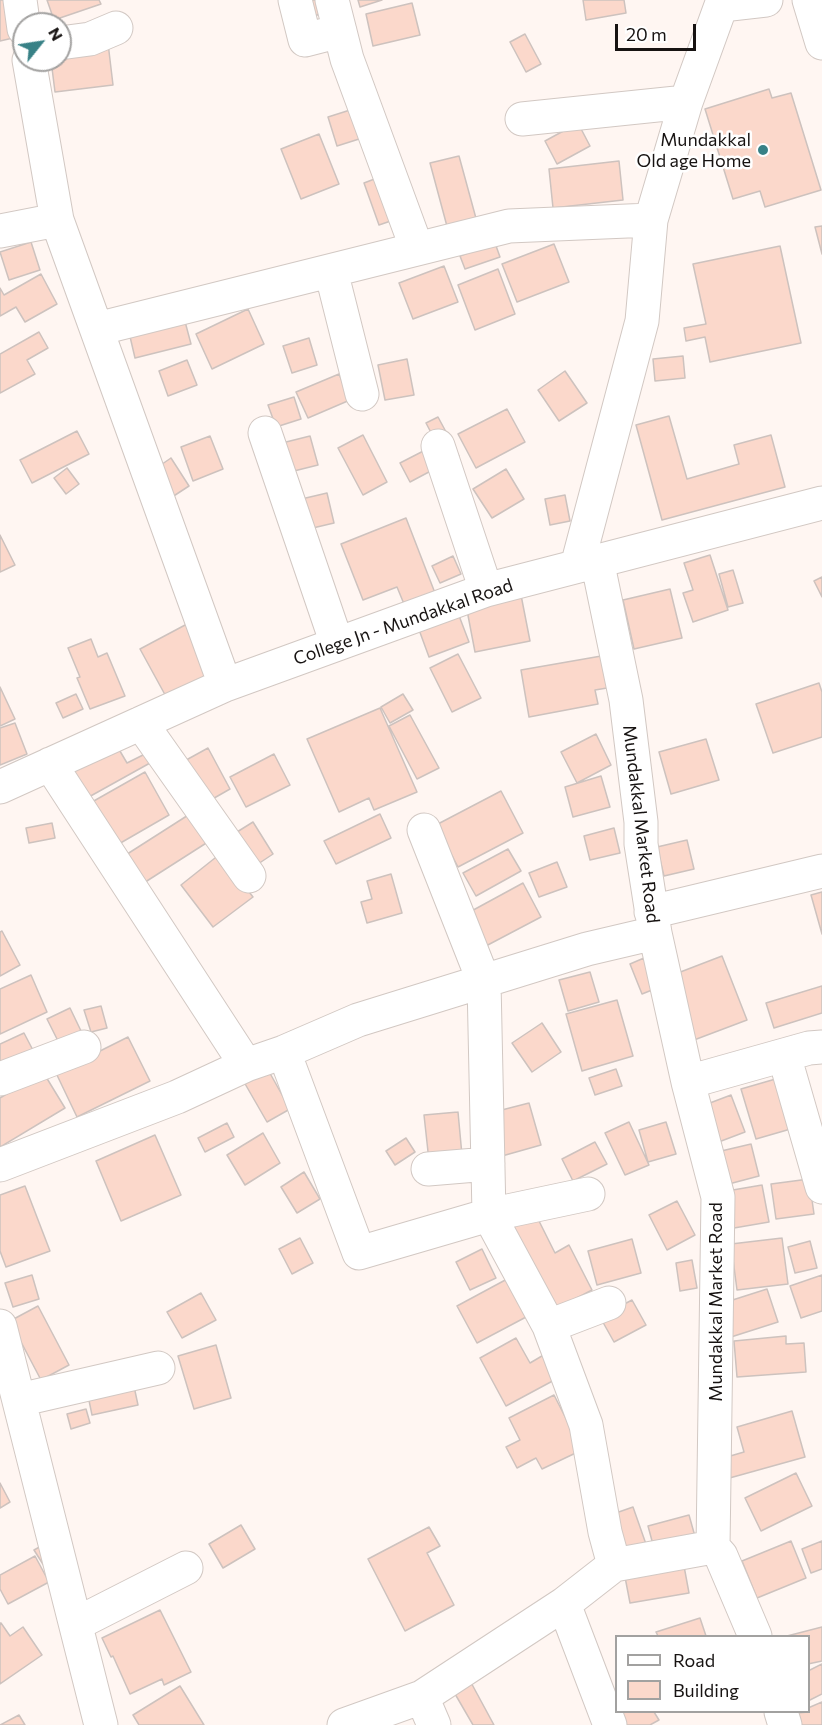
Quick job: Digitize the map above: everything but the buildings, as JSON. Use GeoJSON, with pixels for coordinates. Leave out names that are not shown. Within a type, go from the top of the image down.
{"type":"FeatureCollection","features":[{"type":"Feature","properties":{"kind":"street"},"geometry":{"type":"LineString","coordinates":[[295,0],[305,40],[336,15],[347,59],[417,249]]}},
{"type":"Feature","properties":{"kind":"street"},"geometry":{"type":"LineString","coordinates":[[587,563],[642,321],[651,220],[687,102],[722,2],[766,0]]}},
{"type":"Feature","properties":{"kind":"street"},"geometry":{"type":"LineString","coordinates":[[809,0],[822,43]]}},
{"type":"Feature","properties":{"kind":"street"},"geometry":{"type":"LineString","coordinates":[[72,41],[90,39],[116,28]]}},
{"type":"Feature","properties":{"kind":"street"},"geometry":{"type":"LineString","coordinates":[[31,72],[57,220],[225,685]]}},
{"type":"Feature","properties":{"kind":"street"},"geometry":{"type":"LineString","coordinates":[[522,119],[687,102]]}},
{"type":"Feature","properties":{"kind":"street"},"geometry":{"type":"LineString","coordinates":[[0,231],[57,220]]}},
{"type":"Feature","properties":{"kind":"street"},"geometry":{"type":"LineString","coordinates":[[97,329],[509,226],[651,220]]}},
{"type":"Feature","properties":{"kind":"street"},"geometry":{"type":"LineString","coordinates":[[331,271],[362,394]]}},
{"type":"Feature","properties":{"kind":"street"},"geometry":{"type":"LineString","coordinates":[[265,433],[337,644]]}},
{"type":"Feature","properties":{"kind":"street"},"geometry":{"type":"LineString","coordinates":[[438,446],[486,590]]}},
{"type":"Feature","properties":{"kind":"street","name":"College Jn - Mundakkal Road"},"geometry":{"type":"LineString","coordinates":[[0,787],[225,685],[486,590],[822,503]]}},
{"type":"Feature","properties":{"kind":"street","name":"Mundakkal Market Road"},"geometry":{"type":"LineString","coordinates":[[587,563],[626,700],[641,822],[641,844],[653,923],[688,1082],[718,1197],[713,1547]]}},
{"type":"Feature","properties":{"kind":"street"},"geometry":{"type":"LineString","coordinates":[[141,723],[249,876]]}},
{"type":"Feature","properties":{"kind":"street"},"geometry":{"type":"LineString","coordinates":[[50,764],[246,1065]]}},
{"type":"Feature","properties":{"kind":"street"},"geometry":{"type":"LineString","coordinates":[[424,830],[484,982],[489,1215],[549,1326],[586,1425],[605,1532],[614,1566]]}},
{"type":"Feature","properties":{"kind":"street"},"geometry":{"type":"LineString","coordinates":[[0,1165],[177,1097],[246,1065],[284,1052],[358,1020],[587,949],[653,923],[822,871]]}},
{"type":"Feature","properties":{"kind":"street"},"geometry":{"type":"LineString","coordinates":[[0,1079],[84,1047]]}},
{"type":"Feature","properties":{"kind":"street"},"geometry":{"type":"LineString","coordinates":[[688,1082],[809,1048],[822,1047]]}},
{"type":"Feature","properties":{"kind":"street"},"geometry":{"type":"LineString","coordinates":[[284,1052],[359,1253],[489,1215],[588,1194]]}},
{"type":"Feature","properties":{"kind":"street"},"geometry":{"type":"LineString","coordinates":[[784,1055],[822,1187]]}},
{"type":"Feature","properties":{"kind":"street"},"geometry":{"type":"LineString","coordinates":[[428,1169],[488,1164]]}},
{"type":"Feature","properties":{"kind":"street"},"geometry":{"type":"LineString","coordinates":[[549,1326],[609,1303]]}},
{"type":"Feature","properties":{"kind":"street"},"geometry":{"type":"LineString","coordinates":[[0,1326],[101,1725]]}},
{"type":"Feature","properties":{"kind":"street"},"geometry":{"type":"LineString","coordinates":[[19,1400],[158,1368]]}},
{"type":"Feature","properties":{"kind":"street"},"geometry":{"type":"LineString","coordinates":[[344,1725],[428,1711],[614,1566],[713,1547],[721,1556],[755,1635]]}},
{"type":"Feature","properties":{"kind":"street"},"geometry":{"type":"LineString","coordinates":[[76,1624],[186,1568]]}},
{"type":"Feature","properties":{"kind":"street"},"geometry":{"type":"LineString","coordinates":[[564,1604],[610,1725]]}},
{"type":"Feature","properties":{"kind":"place","name":"Mundakkal Old age Home"},"geometry":{"type":"Point","coordinates":[763,150]}}]}
